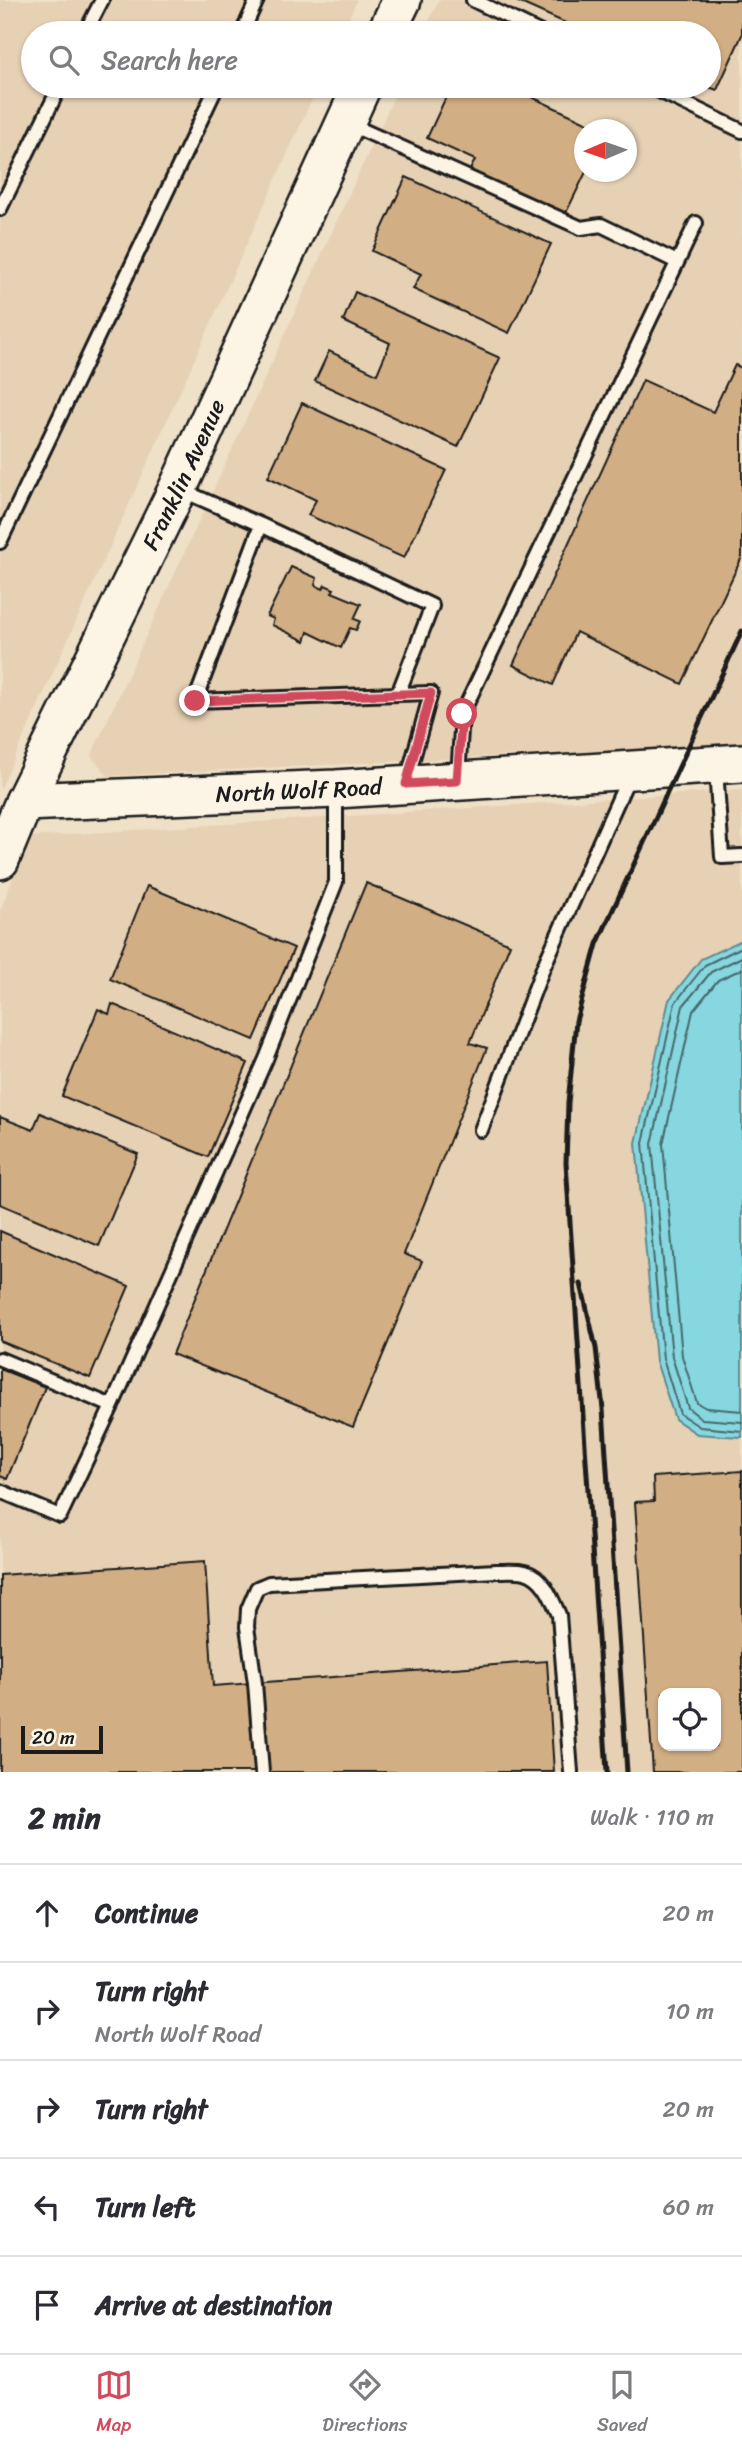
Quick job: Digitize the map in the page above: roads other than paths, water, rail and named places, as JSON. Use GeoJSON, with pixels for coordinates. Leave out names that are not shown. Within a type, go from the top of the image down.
{"type":"FeatureCollection","features":[{"type":"Feature","properties":{"kind":"main road"},"geometry":{"type":"LineString","coordinates":[[392,21],[402,0]]}},
{"type":"Feature","properties":{"kind":"main road","name":"Franklin Avenue"},"geometry":{"type":"LineString","coordinates":[[0,860],[24,803],[178,488],[356,98]]}},
{"type":"Feature","properties":{"kind":"main road","name":"North Wolf Road"},"geometry":{"type":"LineString","coordinates":[[24,803],[336,789],[729,764]]}},
{"type":"Feature","properties":{"kind":"lane"},"geometry":{"type":"LineString","coordinates":[[91,21],[102,0]]}},
{"type":"Feature","properties":{"kind":"lane"},"geometry":{"type":"LineString","coordinates":[[247,21],[257,0]]}},
{"type":"Feature","properties":{"kind":"lane"},"geometry":{"type":"LineString","coordinates":[[472,0],[516,21]]}},
{"type":"Feature","properties":{"kind":"lane"},"geometry":{"type":"LineString","coordinates":[[0,209],[54,98]]}},
{"type":"Feature","properties":{"kind":"lane"},"geometry":{"type":"LineString","coordinates":[[0,542],[211,98]]}},
{"type":"Feature","properties":{"kind":"lane"},"geometry":{"type":"LineString","coordinates":[[674,98],[742,131]]}},
{"type":"Feature","properties":{"kind":"lane"},"geometry":{"type":"LineString","coordinates":[[345,123],[581,228],[601,225],[677,262]]}},
{"type":"Feature","properties":{"kind":"lane"},"geometry":{"type":"LineString","coordinates":[[457,781],[462,714],[696,223]]}},
{"type":"Feature","properties":{"kind":"lane"},"geometry":{"type":"LineString","coordinates":[[178,488],[432,606],[398,694]]}},
{"type":"Feature","properties":{"kind":"lane"},"geometry":{"type":"LineString","coordinates":[[261,525],[195,701],[431,693],[406,784]]}},
{"type":"Feature","properties":{"kind":"lane"},"geometry":{"type":"LineString","coordinates":[[729,764],[722,857],[742,856]]}},
{"type":"Feature","properties":{"kind":"lane"},"geometry":{"type":"LineString","coordinates":[[481,1130],[543,968],[632,770]]}},
{"type":"Feature","properties":{"kind":"lane"},"geometry":{"type":"LineString","coordinates":[[0,1491],[60,1516],[112,1406],[266,1059],[336,882],[336,789]]}},
{"type":"Feature","properties":{"kind":"lane"},"geometry":{"type":"LineString","coordinates":[[0,1359],[112,1406]]}},
{"type":"Feature","properties":{"kind":"lane"},"geometry":{"type":"LineString","coordinates":[[262,1772],[255,1683],[247,1627],[248,1609],[257,1588],[269,1583],[496,1571],[526,1572],[536,1578],[550,1593],[559,1615],[571,1772]]}},
{"type":"Feature","properties":{"kind":"water"},"geometry":{"type":"Polygon","coordinates":[[[742,940],[740,1437],[697,1434],[675,1419],[656,1361],[636,1143],[669,1000],[701,959],[742,940]]]}},
{"type":"Feature","properties":{"kind":"railway"},"geometry":{"type":"LineString","coordinates":[[607,1772],[566,1163],[568,1103],[576,1021],[597,944],[742,631]]}},
{"type":"Feature","properties":{"kind":"railway"},"geometry":{"type":"LineString","coordinates":[[581,1284],[596,1348],[603,1409],[627,1772]]}}]}
